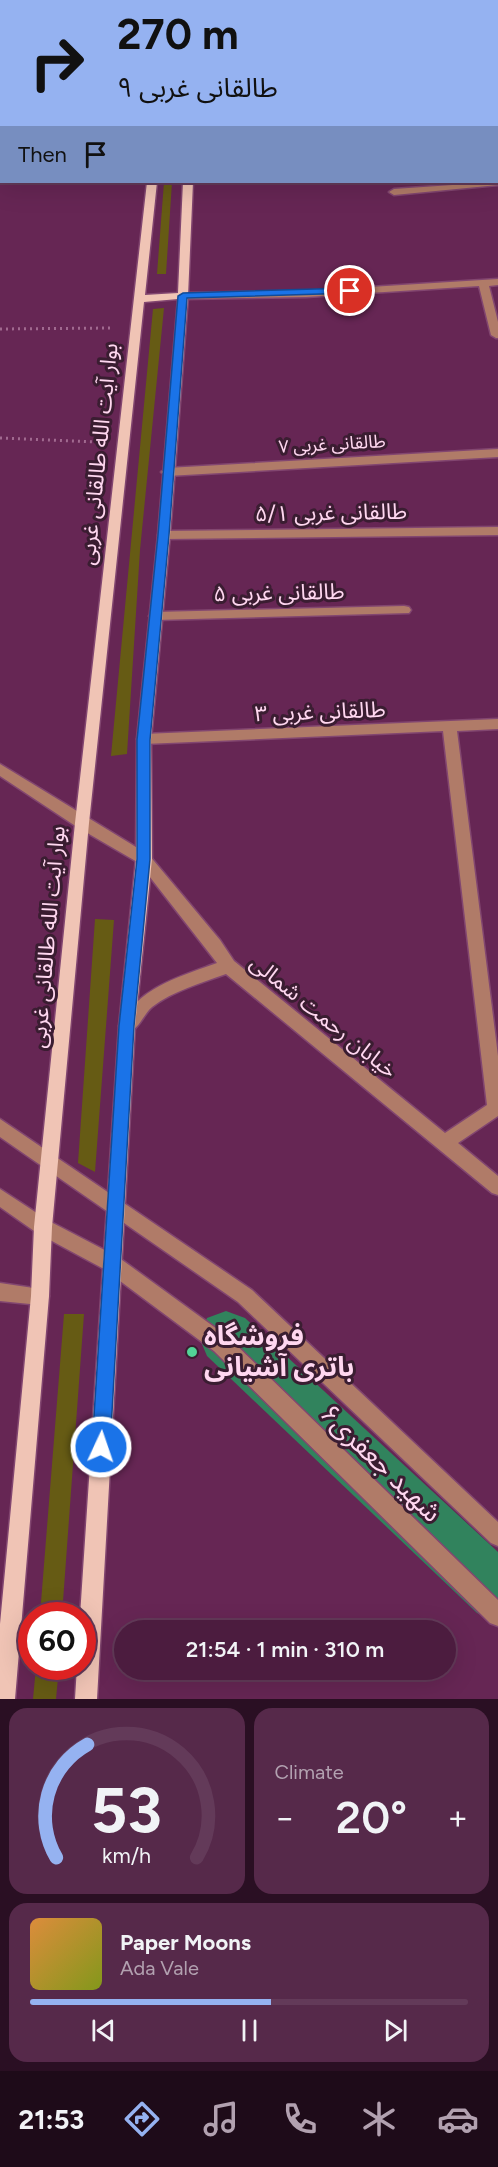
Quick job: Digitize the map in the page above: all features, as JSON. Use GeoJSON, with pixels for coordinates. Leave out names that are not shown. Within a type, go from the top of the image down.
{"type":"FeatureCollection","features":[{"type":"Feature","properties":{"kind":"main road","name":"بوار آیت الله طالقانی غربی"},"geometry":{"type":"LineString","coordinates":[[4,1699],[40,1296],[43,1227],[82,823],[152,183]]}},
{"type":"Feature","properties":{"kind":"main road"},"geometry":{"type":"LineString","coordinates":[[86,1699],[127,1026],[144,859],[144,740],[164,535],[167,472],[183,296],[188,183]]}},
{"type":"Feature","properties":{"kind":"main road"},"geometry":{"type":"LineString","coordinates":[[139,299],[183,296]]}},
{"type":"Feature","properties":{"kind":"street"},"geometry":{"type":"LineString","coordinates":[[394,192],[488,183]]}},
{"type":"Feature","properties":{"kind":"street"},"geometry":{"type":"LineString","coordinates":[[183,296],[306,294],[498,282]]}},
{"type":"Feature","properties":{"kind":"street"},"geometry":{"type":"LineString","coordinates":[[483,283],[496,335]]}},
{"type":"Feature","properties":{"kind":"street","name":"طالقانی غربی ۷"},"geometry":{"type":"LineString","coordinates":[[167,472],[498,453]]}},
{"type":"Feature","properties":{"kind":"street","name":"طالقانی غربی ۵/۱"},"geometry":{"type":"LineString","coordinates":[[164,535],[498,531]]}},
{"type":"Feature","properties":{"kind":"street","name":"طالقانی غربی ۵"},"geometry":{"type":"LineString","coordinates":[[156,616],[404,610]]}},
{"type":"Feature","properties":{"kind":"street","name":"طالقانی غربی ۳"},"geometry":{"type":"LineString","coordinates":[[144,740],[498,724]]}},
{"type":"Feature","properties":{"kind":"street"},"geometry":{"type":"LineString","coordinates":[[444,1143],[496,1108],[449,726]]}},
{"type":"Feature","properties":{"kind":"street"},"geometry":{"type":"LineString","coordinates":[[0,769],[82,823],[144,859]]}},
{"type":"Feature","properties":{"kind":"street","name":"خیابان رحمت شمالی"},"geometry":{"type":"LineString","coordinates":[[144,859],[214,945],[228,966],[498,1187]]}},
{"type":"Feature","properties":{"kind":"street"},"geometry":{"type":"LineString","coordinates":[[127,1026],[145,1003],[178,984],[228,966]]}},
{"type":"Feature","properties":{"kind":"street","name":"شهید جعفری۶"},"geometry":{"type":"LineString","coordinates":[[0,1127],[115,1204],[245,1296],[498,1536]]}},
{"type":"Feature","properties":{"kind":"street","name":"شهید جعفری۶"},"geometry":{"type":"LineString","coordinates":[[0,1197],[43,1227],[111,1263],[221,1344],[498,1616]]}},
{"type":"Feature","properties":{"kind":"street"},"geometry":{"type":"LineString","coordinates":[[0,1292],[40,1296]]}},
{"type":"Feature","properties":{"kind":"path"},"geometry":{"type":"LineString","coordinates":[[0,329],[136,327]]}},
{"type":"Feature","properties":{"kind":"path"},"geometry":{"type":"LineString","coordinates":[[0,438],[123,443]]}},
{"type":"Feature","properties":{"kind":"shaded area"},"geometry":{"type":"Polygon","coordinates":[[[164,183],[172,183],[166,274],[157,274],[164,183]]]}},
{"type":"Feature","properties":{"kind":"shaded area"},"geometry":{"type":"Polygon","coordinates":[[[164,308],[140,550],[127,754],[111,756],[153,309],[164,308]]]}},
{"type":"Feature","properties":{"kind":"shaded area"},"geometry":{"type":"Polygon","coordinates":[[[95,919],[114,920],[95,1172],[78,1163],[95,919]]]}},
{"type":"Feature","properties":{"kind":"shaded area"},"geometry":{"type":"Polygon","coordinates":[[[64,1314],[84,1314],[63,1602],[41,1602],[64,1314]]]}},
{"type":"Feature","properties":{"kind":"shaded area"},"geometry":{"type":"Polygon","coordinates":[[[35,1680],[58,1680],[56,1699],[33,1699],[35,1680]]]}},
{"type":"Feature","properties":{"kind":"waterway"},"geometry":{"type":"LineString","coordinates":[[226,1337],[498,1592]]}},
{"type":"Feature","properties":{"kind":"place","name":"فروشگاه باتری آشیانی"},"geometry":{"type":"Point","coordinates":[192,1352]}},
{"type":"Feature","properties":{"kind":"route"},"geometry":{"type":"LineString","coordinates":[[101,1447],[127,1026],[144,859],[144,740],[164,535],[167,472],[183,296],[350,291]]}}]}
